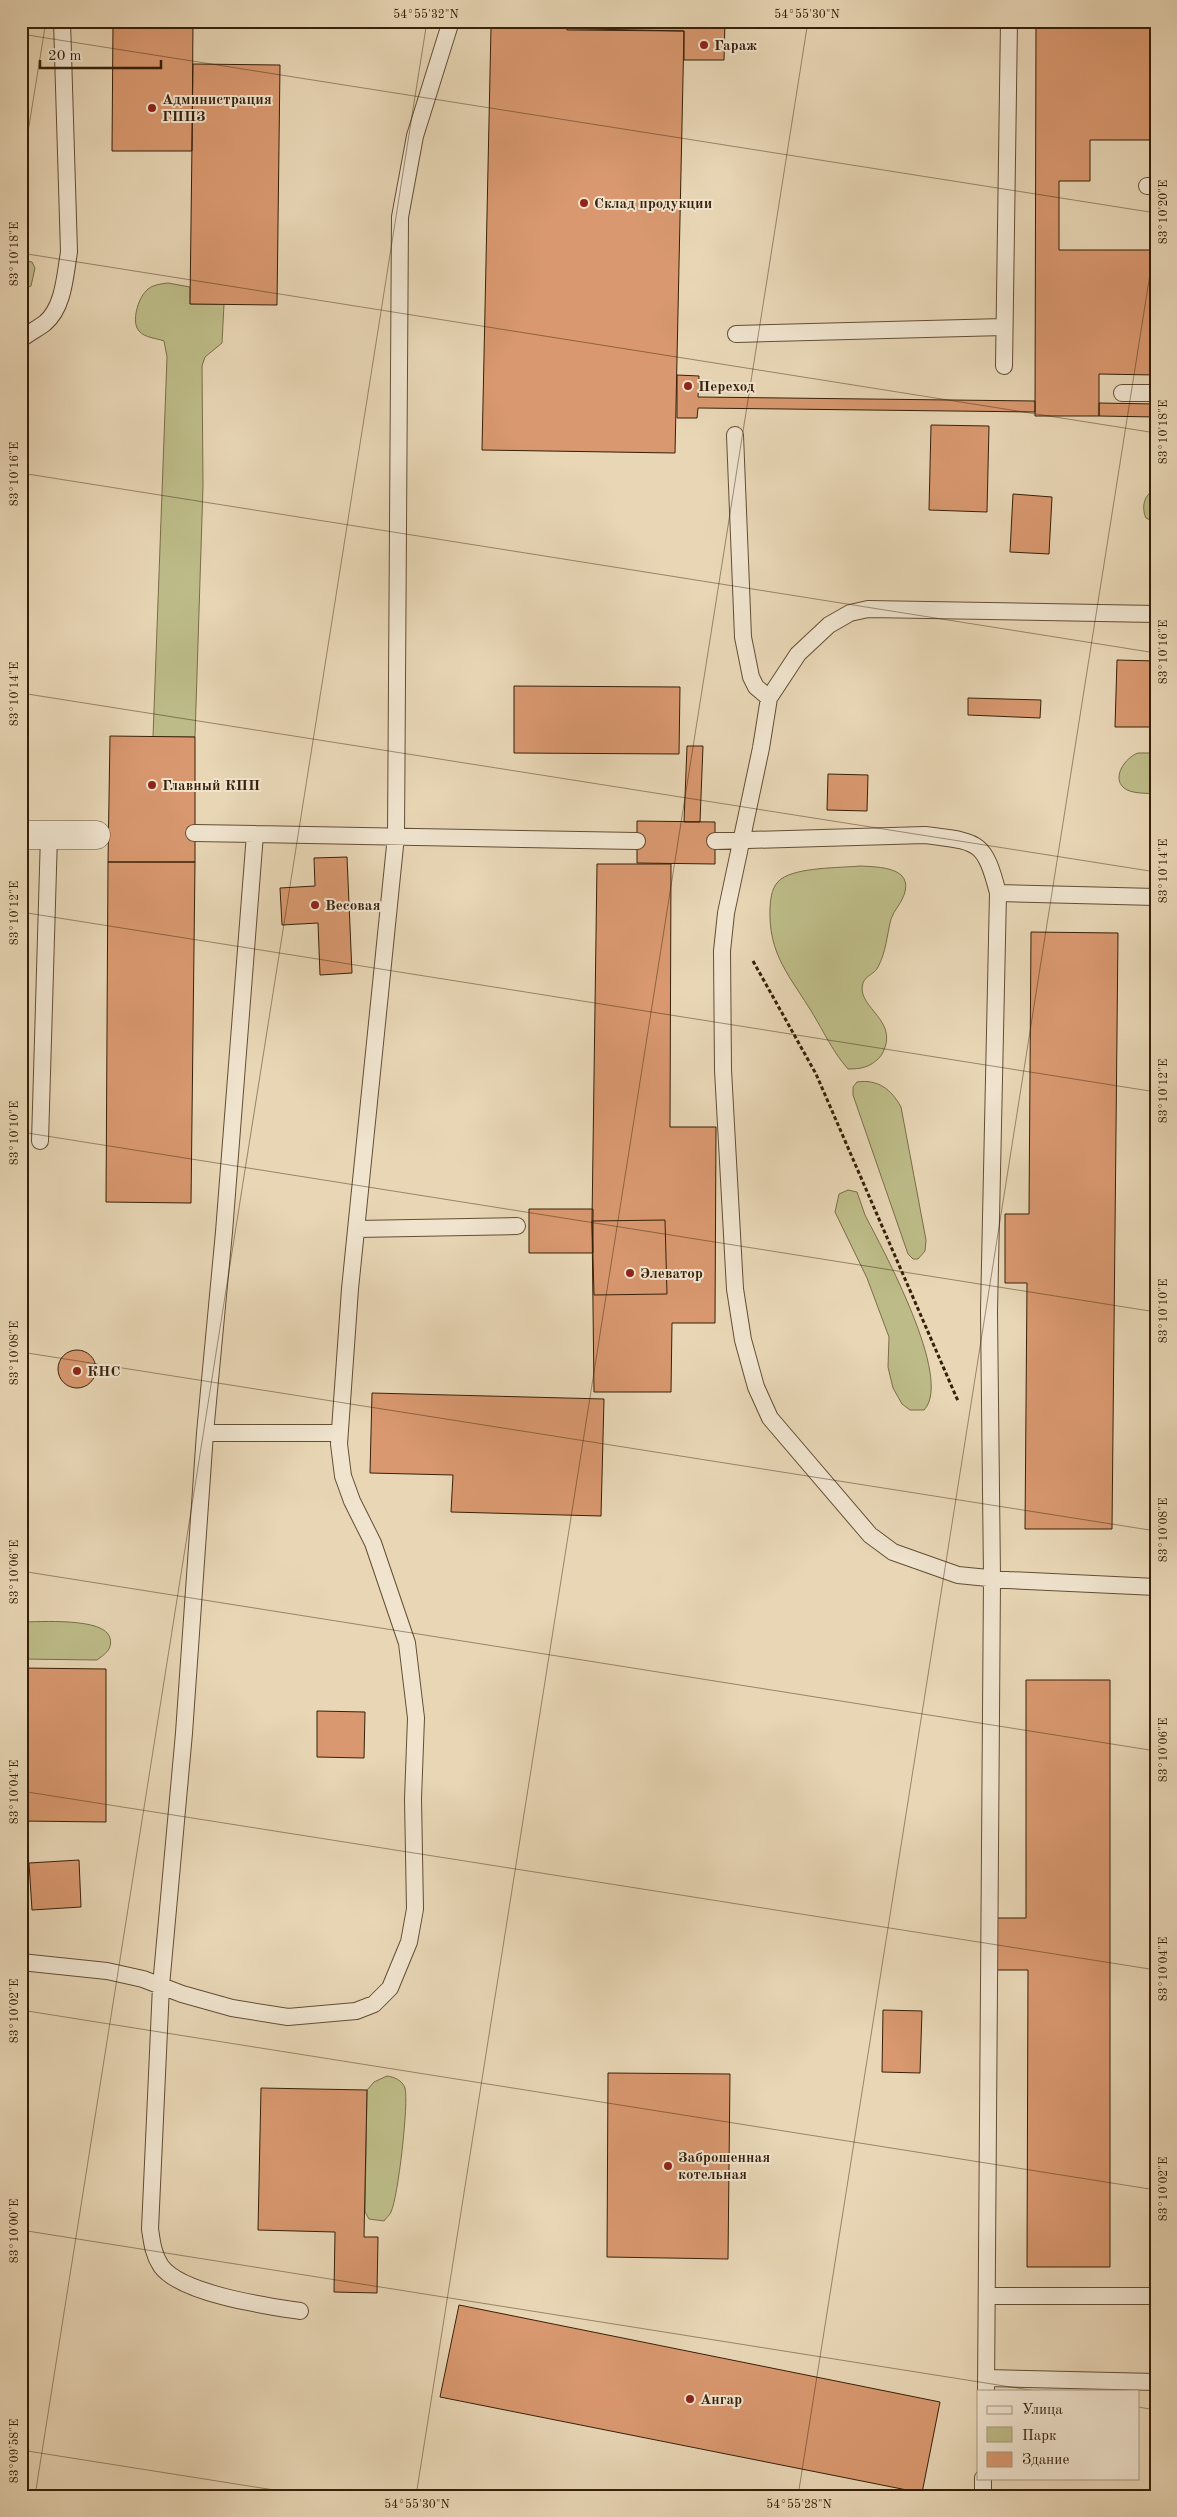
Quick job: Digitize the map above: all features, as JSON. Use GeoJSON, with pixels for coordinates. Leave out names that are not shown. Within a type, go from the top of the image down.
{"type":"FeatureCollection","features":[{"type":"Feature","properties":{"kind":"street"},"geometry":{"type":"LineString","coordinates":[[21,835],[96,835]]}},
{"type":"Feature","properties":{"kind":"lane"},"geometry":{"type":"LineString","coordinates":[[21,339],[45,323],[56,310],[64,286],[69,252],[62,21]]}},
{"type":"Feature","properties":{"kind":"lane"},"geometry":{"type":"LineString","coordinates":[[21,1962],[107,1971],[143,1979],[232,2008],[288,2017],[356,2010],[374,2004],[390,1988],[409,1942],[415,1909],[413,1799],[416,1718],[412,1676],[407,1644],[380,1562],[343,1476],[339,1433],[396,836],[400,217],[415,136],[451,21]]}},
{"type":"Feature","properties":{"kind":"lane"},"geometry":{"type":"LineString","coordinates":[[1004,366],[1009,21]]}},
{"type":"Feature","properties":{"kind":"lane"},"geometry":{"type":"LineString","coordinates":[[736,334],[1004,327]]}},
{"type":"Feature","properties":{"kind":"lane"},"geometry":{"type":"LineString","coordinates":[[1122,393],[1156,393]]}},
{"type":"Feature","properties":{"kind":"lane"},"geometry":{"type":"LineString","coordinates":[[735,435],[743,637],[750,677],[756,687],[769,698]]}},
{"type":"Feature","properties":{"kind":"lane"},"geometry":{"type":"LineString","coordinates":[[1156,614],[868,609],[850,613],[830,625],[798,654],[769,698],[761,748],[726,913],[722,951],[723,1070],[735,1280],[743,1340],[756,1387],[770,1418],[870,1535],[893,1552],[958,1574],[992,1578],[1156,1587]]}},
{"type":"Feature","properties":{"kind":"lane"},"geometry":{"type":"LineString","coordinates":[[194,833],[637,841]]}},
{"type":"Feature","properties":{"kind":"lane"},"geometry":{"type":"LineString","coordinates":[[256,834],[224,1232],[205,1433],[184,1733],[161,1986],[150,2194],[150,2229],[153,2250],[162,2267],[190,2284],[251,2304],[300,2311]]}},
{"type":"Feature","properties":{"kind":"lane"},"geometry":{"type":"LineString","coordinates":[[40,1141],[49,835]]}},
{"type":"Feature","properties":{"kind":"lane"},"geometry":{"type":"LineString","coordinates":[[715,841],[925,835],[972,842],[990,862],[998,893],[989,1311],[992,1578],[986,2385],[1156,2382]]}},
{"type":"Feature","properties":{"kind":"lane"},"geometry":{"type":"LineString","coordinates":[[998,893],[1156,897]]}},
{"type":"Feature","properties":{"kind":"lane"},"geometry":{"type":"LineString","coordinates":[[357,1229],[517,1226]]}},
{"type":"Feature","properties":{"kind":"lane"},"geometry":{"type":"LineString","coordinates":[[205,1433],[339,1433]]}},
{"type":"Feature","properties":{"kind":"lane"},"geometry":{"type":"LineString","coordinates":[[988,2296],[1156,2296]]}},
{"type":"Feature","properties":{"kind":"lane"},"geometry":{"type":"LineString","coordinates":[[983,2480],[984,2496]]}},
{"type":"Feature","properties":{"kind":"path"},"geometry":{"type":"LineString","coordinates":[[726,913],[816,1074],[959,1403]]}},
{"type":"Feature","properties":{"kind":"green space"},"geometry":{"type":"Polygon","coordinates":[[[21,260],[32,262],[35,268],[31,286],[21,290],[21,260]]]}},
{"type":"Feature","properties":{"kind":"green space"},"geometry":{"type":"Polygon","coordinates":[[[168,283],[190,287],[190,304],[224,304],[222,343],[205,357],[202,366],[203,486],[195,737],[153,737],[167,357],[164,341],[141,333],[137,327],[136,316],[138,305],[146,291],[153,286],[168,283]]]}},
{"type":"Feature","properties":{"kind":"green space"},"geometry":{"type":"Polygon","coordinates":[[[1156,489],[1156,523],[1146,518],[1144,505],[1146,497],[1156,489]]]}},
{"type":"Feature","properties":{"kind":"green space"},"geometry":{"type":"Polygon","coordinates":[[[1138,753],[1156,753],[1156,794],[1127,790],[1120,784],[1119,778],[1122,768],[1133,755],[1138,753]]]}},
{"type":"Feature","properties":{"kind":"green space"},"geometry":{"type":"Polygon","coordinates":[[[860,866],[893,870],[904,879],[906,886],[903,898],[891,919],[881,961],[877,969],[863,983],[862,991],[864,998],[884,1026],[886,1044],[882,1055],[872,1064],[862,1068],[848,1069],[833,1049],[782,964],[773,939],[770,924],[770,907],[774,888],[781,879],[788,875],[808,870],[860,866]]]}},
{"type":"Feature","properties":{"kind":"green space"},"geometry":{"type":"Polygon","coordinates":[[[865,1081],[878,1084],[893,1095],[901,1107],[926,1240],[925,1251],[918,1259],[913,1259],[908,1254],[853,1095],[853,1087],[857,1082],[865,1081]]]}},
{"type":"Feature","properties":{"kind":"green space"},"geometry":{"type":"Polygon","coordinates":[[[848,1190],[857,1192],[865,1215],[899,1283],[923,1343],[930,1371],[931,1394],[924,1410],[910,1410],[902,1404],[893,1388],[888,1367],[889,1337],[867,1278],[835,1212],[839,1194],[848,1190]]]}},
{"type":"Feature","properties":{"kind":"green space"},"geometry":{"type":"Polygon","coordinates":[[[21,1622],[70,1622],[84,1624],[105,1631],[111,1642],[108,1651],[97,1660],[21,1659],[21,1622]]]}},
{"type":"Feature","properties":{"kind":"green space"},"geometry":{"type":"Polygon","coordinates":[[[387,2076],[395,2078],[402,2083],[405,2088],[406,2097],[397,2189],[391,2212],[384,2221],[369,2219],[365,2212],[367,2090],[374,2082],[387,2076]]]}},
{"type":"Feature","properties":{"kind":"building","name":"Администрация ГППЗ"},"geometry":{"type":"Polygon","coordinates":[[[113,21],[193,21],[192,151],[112,151],[113,21]]]}},
{"type":"Feature","properties":{"kind":"building","name":"Гараж"},"geometry":{"type":"Polygon","coordinates":[[[567,21],[725,21],[724,60],[684,60],[684,31],[567,30],[567,21]]]}},
{"type":"Feature","properties":{"kind":"building"},"geometry":{"type":"Polygon","coordinates":[[[1036,21],[1156,22],[1156,140],[1090,140],[1090,181],[1059,181],[1059,250],[1156,250],[1156,375],[1099,374],[1099,416],[1035,416],[1036,21]]]}},
{"type":"Feature","properties":{"kind":"building","name":"Склад продукции"},"geometry":{"type":"Polygon","coordinates":[[[491,27],[684,31],[675,453],[482,450],[491,27]]]}},
{"type":"Feature","properties":{"kind":"building"},"geometry":{"type":"Polygon","coordinates":[[[193,64],[280,65],[277,305],[190,304],[193,64]]]}},
{"type":"Feature","properties":{"kind":"building","name":"Переход"},"geometry":{"type":"Polygon","coordinates":[[[677,375],[699,376],[698,397],[1035,401],[1035,412],[698,408],[697,418],[677,418],[677,375]]]}},
{"type":"Feature","properties":{"kind":"building"},"geometry":{"type":"Polygon","coordinates":[[[1099,403],[1156,404],[1156,417],[1099,416],[1099,403]]]}},
{"type":"Feature","properties":{"kind":"building"},"geometry":{"type":"Polygon","coordinates":[[[931,425],[989,426],[987,512],[929,510],[931,425]]]}},
{"type":"Feature","properties":{"kind":"building"},"geometry":{"type":"Polygon","coordinates":[[[1013,494],[1052,497],[1049,554],[1010,552],[1013,494]]]}},
{"type":"Feature","properties":{"kind":"building"},"geometry":{"type":"Polygon","coordinates":[[[1117,660],[1156,661],[1156,727],[1115,727],[1117,660]]]}},
{"type":"Feature","properties":{"kind":"building"},"geometry":{"type":"Polygon","coordinates":[[[514,686],[680,687],[679,754],[514,753],[514,686]]]}},
{"type":"Feature","properties":{"kind":"building"},"geometry":{"type":"Polygon","coordinates":[[[968,698],[1041,700],[1040,718],[968,715],[968,698]]]}},
{"type":"Feature","properties":{"kind":"building","name":"Главный КПП"},"geometry":{"type":"Polygon","coordinates":[[[110,736],[195,737],[195,862],[108,862],[110,736]]]}},
{"type":"Feature","properties":{"kind":"building"},"geometry":{"type":"Polygon","coordinates":[[[687,746],[703,746],[700,822],[684,822],[687,746]]]}},
{"type":"Feature","properties":{"kind":"building"},"geometry":{"type":"Polygon","coordinates":[[[828,774],[868,775],[867,811],[827,810],[828,774]]]}},
{"type":"Feature","properties":{"kind":"building"},"geometry":{"type":"Polygon","coordinates":[[[637,821],[715,822],[715,864],[637,863],[637,821]]]}},
{"type":"Feature","properties":{"kind":"building","name":"Весовая"},"geometry":{"type":"Polygon","coordinates":[[[347,857],[352,973],[320,975],[318,923],[282,925],[280,888],[315,886],[314,858],[347,857]]]}},
{"type":"Feature","properties":{"kind":"building"},"geometry":{"type":"Polygon","coordinates":[[[108,862],[195,862],[191,1203],[106,1202],[108,862]]]}},
{"type":"Feature","properties":{"kind":"building"},"geometry":{"type":"Polygon","coordinates":[[[597,864],[671,864],[670,1127],[716,1127],[715,1323],[672,1323],[671,1392],[594,1392],[592,1221],[597,864]]]}},
{"type":"Feature","properties":{"kind":"building"},"geometry":{"type":"Polygon","coordinates":[[[1031,932],[1118,933],[1112,1529],[1025,1529],[1027,1283],[1005,1283],[1005,1214],[1029,1214],[1031,932]]]}},
{"type":"Feature","properties":{"kind":"building"},"geometry":{"type":"Polygon","coordinates":[[[529,1209],[593,1209],[593,1253],[529,1253],[529,1209]]]}},
{"type":"Feature","properties":{"kind":"building","name":"Элеватор"},"geometry":{"type":"Polygon","coordinates":[[[665,1220],[667,1294],[594,1295],[592,1221],[665,1220]]]}},
{"type":"Feature","properties":{"kind":"building","name":"КНС"},"geometry":{"type":"Polygon","coordinates":[[[77,1350],[90,1356],[96,1369],[90,1382],[77,1388],[64,1382],[58,1369],[64,1356],[77,1350]]]}},
{"type":"Feature","properties":{"kind":"building"},"geometry":{"type":"Polygon","coordinates":[[[372,1393],[604,1399],[601,1516],[451,1512],[453,1475],[370,1473],[372,1393]]]}},
{"type":"Feature","properties":{"kind":"building"},"geometry":{"type":"Polygon","coordinates":[[[21,1668],[106,1669],[106,1822],[21,1821],[21,1668]]]}},
{"type":"Feature","properties":{"kind":"building"},"geometry":{"type":"Polygon","coordinates":[[[1026,1680],[1110,1680],[1110,2267],[1027,2267],[1028,1970],[996,1970],[996,1918],[1026,1918],[1026,1680]]]}},
{"type":"Feature","properties":{"kind":"building"},"geometry":{"type":"Polygon","coordinates":[[[317,1711],[365,1712],[364,1758],[317,1757],[317,1711]]]}},
{"type":"Feature","properties":{"kind":"building"},"geometry":{"type":"Polygon","coordinates":[[[79,1860],[81,1907],[32,1910],[29,1863],[79,1860]]]}},
{"type":"Feature","properties":{"kind":"building"},"geometry":{"type":"Polygon","coordinates":[[[883,2010],[922,2011],[920,2073],[882,2072],[883,2010]]]}},
{"type":"Feature","properties":{"kind":"building","name":"Заброшенная котельная"},"geometry":{"type":"Polygon","coordinates":[[[608,2073],[730,2074],[728,2259],[607,2257],[608,2073]]]}},
{"type":"Feature","properties":{"kind":"building"},"geometry":{"type":"Polygon","coordinates":[[[261,2088],[367,2090],[364,2237],[378,2237],[377,2293],[334,2292],[335,2232],[258,2230],[261,2088]]]}},
{"type":"Feature","properties":{"kind":"building","name":"Ангар"},"geometry":{"type":"Polygon","coordinates":[[[459,2305],[940,2402],[922,2493],[440,2397],[459,2305]]]}},
{"type":"Feature","properties":{"kind":"place","name":"Гараж"},"geometry":{"type":"Point","coordinates":[704,45]}},
{"type":"Feature","properties":{"kind":"place","name":"Администрация ГППЗ"},"geometry":{"type":"Point","coordinates":[152,108]}},
{"type":"Feature","properties":{"kind":"place","name":"Склад продукции"},"geometry":{"type":"Point","coordinates":[584,203]}},
{"type":"Feature","properties":{"kind":"place","name":"Переход"},"geometry":{"type":"Point","coordinates":[688,386]}},
{"type":"Feature","properties":{"kind":"place","name":"Главный КПП"},"geometry":{"type":"Point","coordinates":[152,785]}},
{"type":"Feature","properties":{"kind":"place","name":"Весовая"},"geometry":{"type":"Point","coordinates":[315,905]}},
{"type":"Feature","properties":{"kind":"place","name":"Элеватор"},"geometry":{"type":"Point","coordinates":[630,1273]}},
{"type":"Feature","properties":{"kind":"place","name":"КНС"},"geometry":{"type":"Point","coordinates":[77,1371]}},
{"type":"Feature","properties":{"kind":"place","name":"Заброшенная котельная"},"geometry":{"type":"Point","coordinates":[668,2166]}},
{"type":"Feature","properties":{"kind":"place","name":"Ангар"},"geometry":{"type":"Point","coordinates":[690,2399]}}]}
